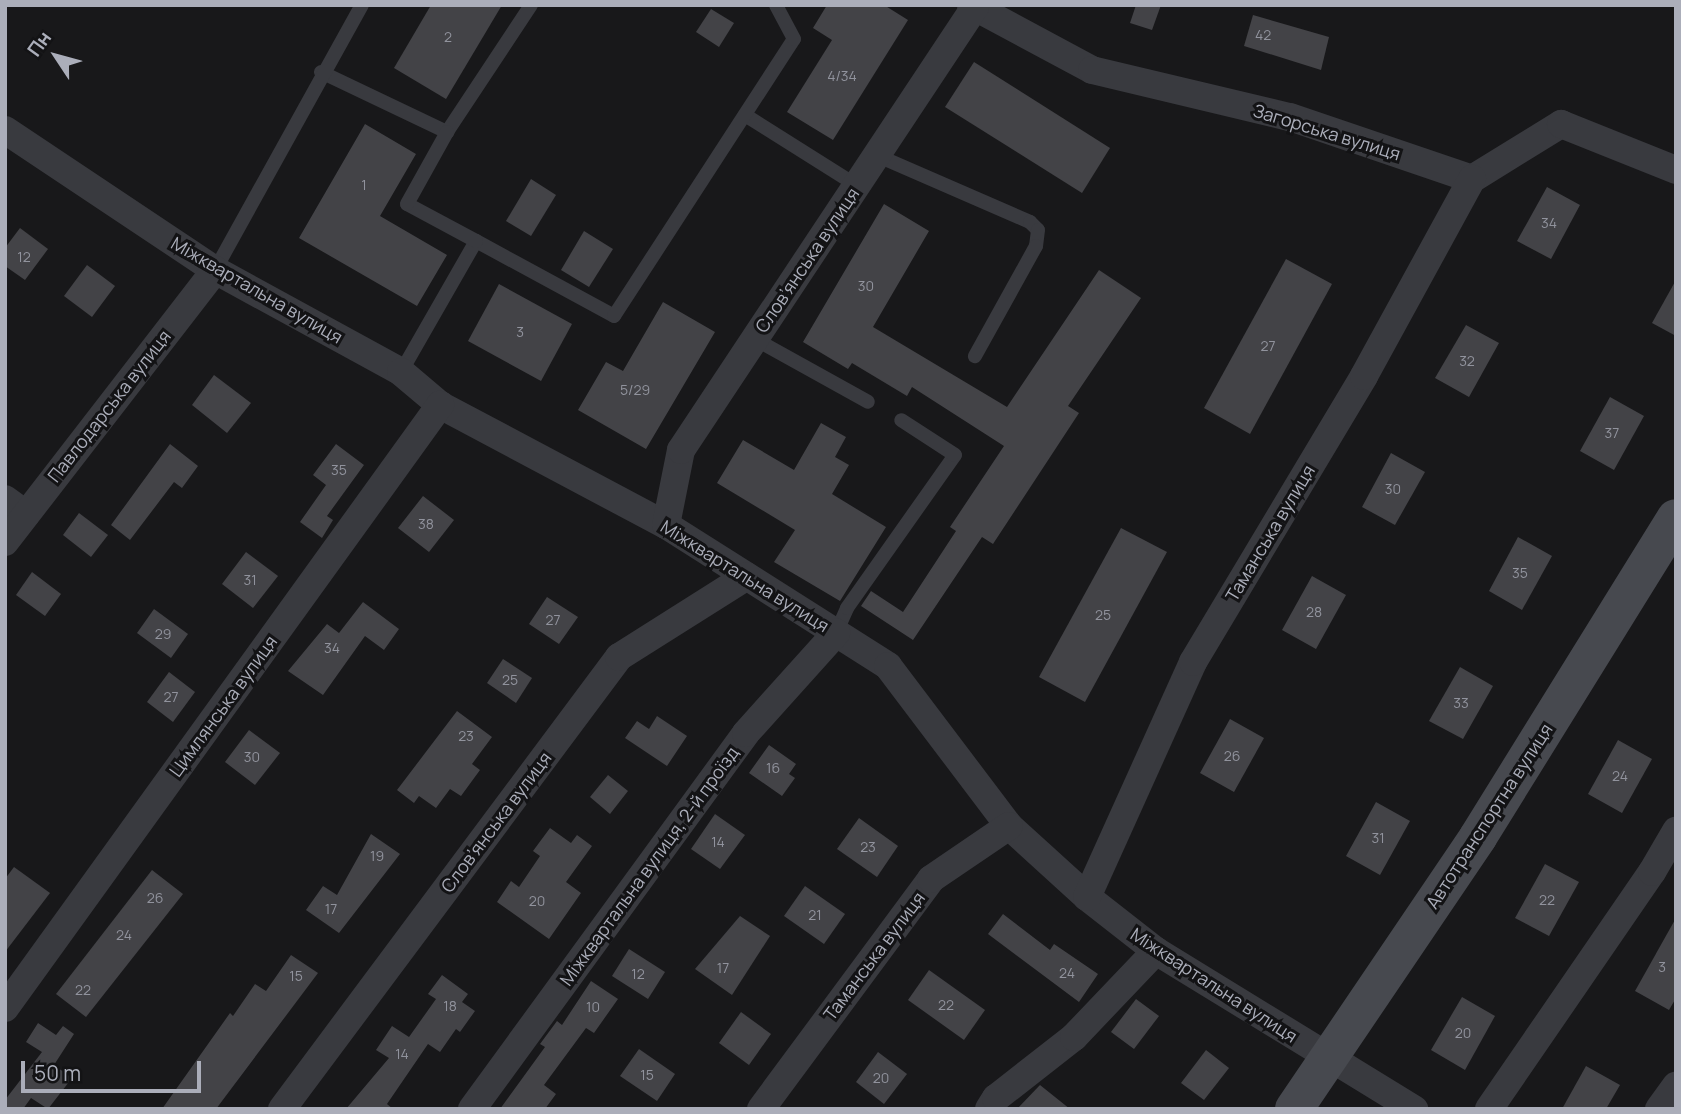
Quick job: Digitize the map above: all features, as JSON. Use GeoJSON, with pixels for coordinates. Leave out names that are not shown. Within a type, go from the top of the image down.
{"type":"FeatureCollection","features":[{"type":"Feature","properties":{"kind":"main road","name":"Автотранспортна вулиця"},"geometry":{"type":"LineString","coordinates":[[1294,1109],[1478,837],[1676,518]]}},
{"type":"Feature","properties":{"kind":"street","name":"Слов’янська вулиця"},"geometry":{"type":"LineString","coordinates":[[666,525],[681,450],[973,6]]}},
{"type":"Feature","properties":{"kind":"street","name":"Загорська вулиця"},"geometry":{"type":"LineString","coordinates":[[973,6],[1092,70],[1290,117],[1472,179]]}},
{"type":"Feature","properties":{"kind":"street"},"geometry":{"type":"LineString","coordinates":[[1472,179],[1561,124],[1676,170]]}},
{"type":"Feature","properties":{"kind":"street","name":"Міжквартальна вулиця"},"geometry":{"type":"LineString","coordinates":[[5,130],[215,270],[401,372],[440,405],[666,525],[888,666],[1009,826],[1087,897],[1156,951],[1414,1109]]}},
{"type":"Feature","properties":{"kind":"street","name":"Таманська вулиця"},"geometry":{"type":"LineString","coordinates":[[1087,897],[1193,662],[1364,376],[1472,179]]}},
{"type":"Feature","properties":{"kind":"street","name":"Павлодарська вулиця"},"geometry":{"type":"LineString","coordinates":[[5,542],[15,506],[215,270]]}},
{"type":"Feature","properties":{"kind":"street","name":"Цимлянська вулиця"},"geometry":{"type":"LineString","coordinates":[[5,1008],[440,405]]}},
{"type":"Feature","properties":{"kind":"street","name":"Слов’янська вулиця"},"geometry":{"type":"LineString","coordinates":[[282,1109],[619,657],[747,576]]}},
{"type":"Feature","properties":{"kind":"street","name":"Міжквартальна вулиця, 2-й проїзд"},"geometry":{"type":"LineString","coordinates":[[472,1109],[746,733],[836,633]]}},
{"type":"Feature","properties":{"kind":"street","name":"Таманська вулиця"},"geometry":{"type":"LineString","coordinates":[[761,1109],[931,879],[1009,826]]}},
{"type":"Feature","properties":{"kind":"street"},"geometry":{"type":"LineString","coordinates":[[1489,1109],[1652,873],[1676,831]]}},
{"type":"Feature","properties":{"kind":"street"},"geometry":{"type":"LineString","coordinates":[[989,1109],[996,1098],[1074,1037],[1156,951]]}},
{"type":"Feature","properties":{"kind":"street"},"geometry":{"type":"LineString","coordinates":[[1659,1109],[1676,1086]]}},
{"type":"Feature","properties":{"kind":"lane"},"geometry":{"type":"LineString","coordinates":[[215,270],[321,72],[362,5]]}},
{"type":"Feature","properties":{"kind":"lane"},"geometry":{"type":"LineString","coordinates":[[531,5],[447,132],[407,204],[614,316],[794,39],[776,5]]}},
{"type":"Feature","properties":{"kind":"lane"},"geometry":{"type":"LineString","coordinates":[[321,72],[447,132]]}},
{"type":"Feature","properties":{"kind":"lane"},"geometry":{"type":"LineString","coordinates":[[745,115],[856,186]]}},
{"type":"Feature","properties":{"kind":"lane"},"geometry":{"type":"LineString","coordinates":[[876,155],[1030,222],[1038,230],[1036,246],[975,356]]}},
{"type":"Feature","properties":{"kind":"lane"},"geometry":{"type":"LineString","coordinates":[[401,372],[476,241]]}},
{"type":"Feature","properties":{"kind":"lane"},"geometry":{"type":"LineString","coordinates":[[755,339],[867,402]]}},
{"type":"Feature","properties":{"kind":"lane"},"geometry":{"type":"LineString","coordinates":[[836,633],[848,607],[955,455],[901,420]]}},
{"type":"Feature","properties":{"kind":"building"},"geometry":{"type":"Polygon","coordinates":[[[431,5],[502,5],[446,99],[394,68],[431,5]]]}},
{"type":"Feature","properties":{"kind":"building"},"geometry":{"type":"Polygon","coordinates":[[[827,5],[884,5],[908,20],[833,140],[787,112],[832,40],[813,28],[827,5]]]}},
{"type":"Feature","properties":{"kind":"building"},"geometry":{"type":"Polygon","coordinates":[[[1136,5],[1161,5],[1152,30],[1130,23],[1136,5]]]}},
{"type":"Feature","properties":{"kind":"building"},"geometry":{"type":"Polygon","coordinates":[[[711,9],[734,23],[719,47],[696,32],[711,9]]]}},
{"type":"Feature","properties":{"kind":"building"},"geometry":{"type":"Polygon","coordinates":[[[1253,15],[1329,37],[1321,70],[1244,46],[1253,15]]]}},
{"type":"Feature","properties":{"kind":"building"},"geometry":{"type":"Polygon","coordinates":[[[974,62],[1110,148],[1082,193],[945,107],[974,62]]]}},
{"type":"Feature","properties":{"kind":"building"},"geometry":{"type":"Polygon","coordinates":[[[365,124],[416,154],[380,216],[447,255],[417,306],[299,238],[365,124]]]}},
{"type":"Feature","properties":{"kind":"building"},"geometry":{"type":"Polygon","coordinates":[[[531,179],[556,195],[531,236],[506,221],[531,179]]]}},
{"type":"Feature","properties":{"kind":"building"},"geometry":{"type":"Polygon","coordinates":[[[1547,187],[1580,205],[1551,259],[1517,241],[1547,187]]]}},
{"type":"Feature","properties":{"kind":"building"},"geometry":{"type":"Polygon","coordinates":[[[884,204],[929,231],[873,327],[1007,407],[1099,270],[1141,298],[1068,406],[1079,413],[993,544],[982,537],[913,640],[861,606],[871,591],[903,612],[956,531],[950,527],[1004,446],[912,387],[907,396],[852,363],[848,369],[803,342],[884,204]]]}},
{"type":"Feature","properties":{"kind":"building"},"geometry":{"type":"Polygon","coordinates":[[[20,228],[48,249],[25,280],[5,266],[5,248],[20,228]]]}},
{"type":"Feature","properties":{"kind":"building"},"geometry":{"type":"Polygon","coordinates":[[[584,231],[613,249],[589,287],[561,270],[584,231]]]}},
{"type":"Feature","properties":{"kind":"building"},"geometry":{"type":"Polygon","coordinates":[[[1286,259],[1332,284],[1250,434],[1204,408],[1286,259]]]}},
{"type":"Feature","properties":{"kind":"building"},"geometry":{"type":"Polygon","coordinates":[[[87,265],[115,286],[92,317],[64,296],[87,265]]]}},
{"type":"Feature","properties":{"kind":"building"},"geometry":{"type":"Polygon","coordinates":[[[1676,280],[1676,336],[1652,323],[1676,280]]]}},
{"type":"Feature","properties":{"kind":"building"},"geometry":{"type":"Polygon","coordinates":[[[499,284],[572,324],[541,381],[468,341],[499,284]]]}},
{"type":"Feature","properties":{"kind":"building"},"geometry":{"type":"Polygon","coordinates":[[[663,302],[715,332],[646,449],[578,410],[606,362],[623,371],[663,302]]]}},
{"type":"Feature","properties":{"kind":"building"},"geometry":{"type":"Polygon","coordinates":[[[1466,325],[1499,343],[1469,397],[1435,378],[1466,325]]]}},
{"type":"Feature","properties":{"kind":"building"},"geometry":{"type":"Polygon","coordinates":[[[214,375],[251,403],[227,433],[192,405],[214,375]]]}},
{"type":"Feature","properties":{"kind":"building"},"geometry":{"type":"Polygon","coordinates":[[[1610,397],[1644,416],[1614,470],[1580,451],[1610,397]]]}},
{"type":"Feature","properties":{"kind":"building"},"geometry":{"type":"Polygon","coordinates":[[[821,423],[846,437],[835,457],[849,465],[832,494],[886,527],[840,601],[774,562],[795,530],[717,483],[743,440],[794,470],[821,423]]]}},
{"type":"Feature","properties":{"kind":"building"},"geometry":{"type":"Polygon","coordinates":[[[170,444],[198,466],[182,488],[174,482],[130,540],[111,525],[170,444]]]}},
{"type":"Feature","properties":{"kind":"building"},"geometry":{"type":"Polygon","coordinates":[[[336,444],[364,465],[327,516],[333,520],[322,538],[300,522],[326,485],[313,475],[336,444]]]}},
{"type":"Feature","properties":{"kind":"building"},"geometry":{"type":"Polygon","coordinates":[[[1391,453],[1425,472],[1395,525],[1362,507],[1391,453]]]}},
{"type":"Feature","properties":{"kind":"building"},"geometry":{"type":"Polygon","coordinates":[[[423,496],[454,520],[429,552],[398,528],[423,496]]]}},
{"type":"Feature","properties":{"kind":"building"},"geometry":{"type":"Polygon","coordinates":[[[79,513],[108,535],[91,557],[63,535],[79,513]]]}},
{"type":"Feature","properties":{"kind":"building"},"geometry":{"type":"Polygon","coordinates":[[[1121,528],[1167,552],[1085,702],[1039,677],[1121,528]]]}},
{"type":"Feature","properties":{"kind":"building"},"geometry":{"type":"Polygon","coordinates":[[[1518,537],[1552,556],[1522,610],[1489,591],[1518,537]]]}},
{"type":"Feature","properties":{"kind":"building"},"geometry":{"type":"Polygon","coordinates":[[[246,552],[278,576],[253,608],[222,584],[246,552]]]}},
{"type":"Feature","properties":{"kind":"building"},"geometry":{"type":"Polygon","coordinates":[[[32,572],[61,594],[45,616],[16,595],[32,572]]]}},
{"type":"Feature","properties":{"kind":"building"},"geometry":{"type":"Polygon","coordinates":[[[1312,576],[1346,595],[1316,649],[1282,630],[1312,576]]]}},
{"type":"Feature","properties":{"kind":"building"},"geometry":{"type":"Polygon","coordinates":[[[547,597],[578,617],[559,644],[529,624],[547,597]]]}},
{"type":"Feature","properties":{"kind":"building"},"geometry":{"type":"Polygon","coordinates":[[[363,602],[399,629],[384,650],[365,636],[323,695],[288,671],[327,624],[339,633],[363,602]]]}},
{"type":"Feature","properties":{"kind":"building"},"geometry":{"type":"Polygon","coordinates":[[[154,609],[188,634],[171,658],[137,633],[154,609]]]}},
{"type":"Feature","properties":{"kind":"building"},"geometry":{"type":"Polygon","coordinates":[[[503,659],[532,678],[516,703],[487,683],[503,659]]]}},
{"type":"Feature","properties":{"kind":"building"},"geometry":{"type":"Polygon","coordinates":[[[1460,667],[1493,686],[1463,739],[1429,721],[1460,667]]]}},
{"type":"Feature","properties":{"kind":"building"},"geometry":{"type":"Polygon","coordinates":[[[169,672],[195,692],[173,722],[147,702],[169,672]]]}},
{"type":"Feature","properties":{"kind":"building"},"geometry":{"type":"Polygon","coordinates":[[[457,711],[492,737],[472,764],[480,770],[461,796],[450,789],[436,808],[419,796],[414,803],[397,790],[457,711]]]}},
{"type":"Feature","properties":{"kind":"building"},"geometry":{"type":"Polygon","coordinates":[[[657,716],[687,736],[667,766],[625,738],[637,721],[649,729],[657,716]]]}},
{"type":"Feature","properties":{"kind":"building"},"geometry":{"type":"Polygon","coordinates":[[[1230,719],[1264,738],[1234,792],[1200,773],[1230,719]]]}},
{"type":"Feature","properties":{"kind":"building"},"geometry":{"type":"Polygon","coordinates":[[[249,730],[280,753],[255,785],[225,762],[249,730]]]}},
{"type":"Feature","properties":{"kind":"building"},"geometry":{"type":"Polygon","coordinates":[[[1618,740],[1652,759],[1622,813],[1588,794],[1618,740]]]}},
{"type":"Feature","properties":{"kind":"building"},"geometry":{"type":"Polygon","coordinates":[[[769,745],[796,764],[789,774],[795,778],[782,796],[749,773],[769,745]]]}},
{"type":"Feature","properties":{"kind":"building"},"geometry":{"type":"Polygon","coordinates":[[[608,775],[628,791],[610,814],[590,797],[608,775]]]}},
{"type":"Feature","properties":{"kind":"building"},"geometry":{"type":"Polygon","coordinates":[[[1376,802],[1410,821],[1380,875],[1346,856],[1376,802]]]}},
{"type":"Feature","properties":{"kind":"building"},"geometry":{"type":"Polygon","coordinates":[[[715,814],[745,835],[720,869],[691,849],[715,814]]]}},
{"type":"Feature","properties":{"kind":"building"},"geometry":{"type":"Polygon","coordinates":[[[859,818],[898,846],[877,877],[837,849],[859,818]]]}},
{"type":"Feature","properties":{"kind":"building"},"geometry":{"type":"Polygon","coordinates":[[[550,828],[571,843],[577,835],[592,846],[566,882],[581,893],[549,939],[497,902],[511,881],[519,887],[540,856],[533,851],[550,828]]]}},
{"type":"Feature","properties":{"kind":"building"},"geometry":{"type":"Polygon","coordinates":[[[371,834],[400,854],[339,933],[306,910],[323,886],[337,895],[371,834]]]}},
{"type":"Feature","properties":{"kind":"building"},"geometry":{"type":"Polygon","coordinates":[[[1545,864],[1579,882],[1549,936],[1515,918],[1545,864]]]}},
{"type":"Feature","properties":{"kind":"building"},"geometry":{"type":"Polygon","coordinates":[[[14,867],[50,893],[5,952],[5,879],[14,867]]]}},
{"type":"Feature","properties":{"kind":"building"},"geometry":{"type":"Polygon","coordinates":[[[152,870],[183,894],[86,1017],[56,994],[152,870]]]}},
{"type":"Feature","properties":{"kind":"building"},"geometry":{"type":"Polygon","coordinates":[[[805,886],[845,914],[824,944],[784,916],[805,886]]]}},
{"type":"Feature","properties":{"kind":"building"},"geometry":{"type":"Polygon","coordinates":[[[1003,914],[1050,950],[1054,944],[1098,974],[1079,1002],[988,934],[1003,914]]]}},
{"type":"Feature","properties":{"kind":"building"},"geometry":{"type":"Polygon","coordinates":[[[740,916],[770,936],[732,995],[695,969],[740,916]]]}},
{"type":"Feature","properties":{"kind":"building"},"geometry":{"type":"Polygon","coordinates":[[[1676,918],[1676,998],[1669,1010],[1635,991],[1676,918]]]}},
{"type":"Feature","properties":{"kind":"building"},"geometry":{"type":"Polygon","coordinates":[[[629,949],[665,972],[648,999],[612,976],[629,949]]]}},
{"type":"Feature","properties":{"kind":"building"},"geometry":{"type":"Polygon","coordinates":[[[291,955],[318,973],[216,1109],[162,1109],[230,1013],[233,1016],[255,984],[266,991],[291,955]]]}},
{"type":"Feature","properties":{"kind":"building"},"geometry":{"type":"Polygon","coordinates":[[[929,970],[985,1010],[964,1040],[908,1000],[929,970]]]}},
{"type":"Feature","properties":{"kind":"building"},"geometry":{"type":"Polygon","coordinates":[[[442,975],[468,994],[462,1002],[475,1011],[460,1032],[456,1029],[440,1052],[428,1044],[387,1104],[393,1109],[346,1109],[389,1058],[376,1050],[392,1026],[409,1037],[436,999],[428,994],[442,975]]]}},
{"type":"Feature","properties":{"kind":"building"},"geometry":{"type":"Polygon","coordinates":[[[591,981],[618,999],[594,1033],[586,1028],[544,1085],[556,1094],[545,1109],[500,1109],[545,1047],[540,1044],[557,1021],[562,1025],[591,981]]]}},
{"type":"Feature","properties":{"kind":"building"},"geometry":{"type":"Polygon","coordinates":[[[1462,997],[1495,1016],[1465,1070],[1431,1050],[1462,997]]]}},
{"type":"Feature","properties":{"kind":"building"},"geometry":{"type":"Polygon","coordinates":[[[1136,999],[1159,1016],[1134,1049],[1111,1032],[1136,999]]]}},
{"type":"Feature","properties":{"kind":"building"},"geometry":{"type":"Polygon","coordinates":[[[741,1012],[771,1034],[749,1065],[719,1043],[741,1012]]]}},
{"type":"Feature","properties":{"kind":"building"},"geometry":{"type":"Polygon","coordinates":[[[38,1023],[56,1035],[63,1026],[74,1034],[54,1065],[72,1078],[48,1109],[31,1098],[23,1109],[5,1109],[5,1100],[42,1052],[26,1042],[38,1023]]]}},
{"type":"Feature","properties":{"kind":"building"},"geometry":{"type":"Polygon","coordinates":[[[639,1049],[675,1074],[657,1101],[620,1076],[639,1049]]]}},
{"type":"Feature","properties":{"kind":"building"},"geometry":{"type":"Polygon","coordinates":[[[1206,1050],[1229,1068],[1204,1100],[1181,1083],[1206,1050]]]}},
{"type":"Feature","properties":{"kind":"building"},"geometry":{"type":"Polygon","coordinates":[[[878,1052],[907,1074],[884,1104],[856,1082],[878,1052]]]}},
{"type":"Feature","properties":{"kind":"building"},"geometry":{"type":"Polygon","coordinates":[[[1586,1066],[1620,1085],[1606,1109],[1562,1109],[1586,1066]]]}},
{"type":"Feature","properties":{"kind":"building"},"geometry":{"type":"Polygon","coordinates":[[[1040,1085],[1070,1109],[1017,1109],[1040,1085]]]}}]}
